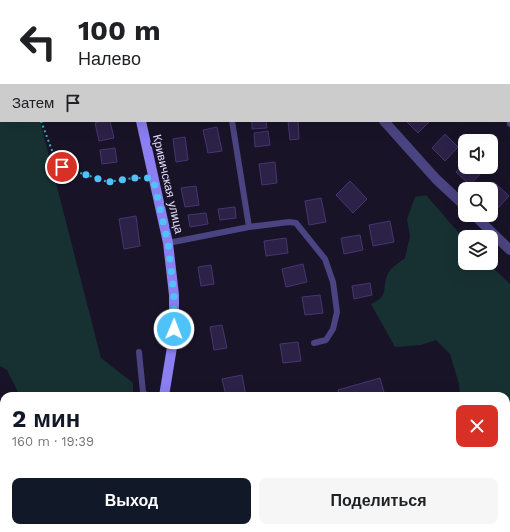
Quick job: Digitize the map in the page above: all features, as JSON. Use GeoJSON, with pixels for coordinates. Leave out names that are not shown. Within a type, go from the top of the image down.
{"type":"FeatureCollection","features":[{"type":"Feature","properties":{"kind":"street","name":"Кривичская улица"},"geometry":{"type":"LineString","coordinates":[[141,122],[168,243],[174,295],[172,352],[165,392]]}},
{"type":"Feature","properties":{"kind":"street"},"geometry":{"type":"LineString","coordinates":[[385,122],[436,179],[458,199]]}},
{"type":"Feature","properties":{"kind":"street"},"geometry":{"type":"LineString","coordinates":[[481,222],[510,250]]}},
{"type":"Feature","properties":{"kind":"lane"},"geometry":{"type":"LineString","coordinates":[[232,122],[249,227]]}},
{"type":"Feature","properties":{"kind":"lane"},"geometry":{"type":"LineString","coordinates":[[168,243],[249,227],[289,222],[296,223],[325,259],[333,282],[337,312],[333,329],[326,340],[314,343]]}},
{"type":"Feature","properties":{"kind":"lane"},"geometry":{"type":"LineString","coordinates":[[139,352],[143,392]]}},
{"type":"Feature","properties":{"kind":"path"},"geometry":{"type":"LineString","coordinates":[[41,122],[53,153],[62,167],[108,182],[133,178],[153,178]]}},
{"type":"Feature","properties":{"kind":"green space"},"geometry":{"type":"Polygon","coordinates":[[[0,122],[40,122],[101,358],[133,383],[133,392],[18,392],[7,370],[0,366],[0,122]]]}},
{"type":"Feature","properties":{"kind":"green space"},"geometry":{"type":"Polygon","coordinates":[[[426,195],[458,232],[458,270],[495,270],[510,284],[510,392],[460,392],[459,384],[450,354],[436,340],[421,345],[395,347],[371,304],[383,295],[388,273],[394,266],[405,258],[410,236],[407,219],[415,197],[426,195]]]}},
{"type":"Feature","properties":{"kind":"building"},"geometry":{"type":"Polygon","coordinates":[[[110,122],[114,138],[99,141],[95,123],[110,122]]]}},
{"type":"Feature","properties":{"kind":"building"},"geometry":{"type":"Polygon","coordinates":[[[252,122],[266,122],[267,128],[252,129],[252,122]]]}},
{"type":"Feature","properties":{"kind":"building"},"geometry":{"type":"Polygon","coordinates":[[[288,122],[298,122],[299,139],[290,140],[288,122]]]}},
{"type":"Feature","properties":{"kind":"building"},"geometry":{"type":"Polygon","coordinates":[[[407,122],[429,122],[418,133],[407,122]]]}},
{"type":"Feature","properties":{"kind":"building"},"geometry":{"type":"Polygon","coordinates":[[[217,127],[222,151],[208,153],[203,130],[217,127]]]}},
{"type":"Feature","properties":{"kind":"building"},"geometry":{"type":"Polygon","coordinates":[[[268,131],[270,145],[255,147],[254,133],[268,131]]]}},
{"type":"Feature","properties":{"kind":"building"},"geometry":{"type":"Polygon","coordinates":[[[445,134],[458,147],[445,161],[432,148],[445,134]]]}},
{"type":"Feature","properties":{"kind":"building"},"geometry":{"type":"Polygon","coordinates":[[[185,137],[188,160],[176,162],[173,139],[185,137]]]}},
{"type":"Feature","properties":{"kind":"building"},"geometry":{"type":"Polygon","coordinates":[[[115,148],[117,162],[102,164],[100,150],[115,148]]]}},
{"type":"Feature","properties":{"kind":"building"},"geometry":{"type":"Polygon","coordinates":[[[275,162],[277,183],[262,185],[259,164],[275,162]]]}},
{"type":"Feature","properties":{"kind":"building"},"geometry":{"type":"Polygon","coordinates":[[[458,174],[480,174],[473,182],[467,182],[458,174]]]}},
{"type":"Feature","properties":{"kind":"building"},"geometry":{"type":"Polygon","coordinates":[[[350,181],[367,199],[353,213],[336,195],[350,181]]]}},
{"type":"Feature","properties":{"kind":"building"},"geometry":{"type":"Polygon","coordinates":[[[196,186],[199,205],[185,207],[181,188],[196,186]]]}},
{"type":"Feature","properties":{"kind":"building"},"geometry":{"type":"Polygon","coordinates":[[[498,186],[509,196],[498,208],[498,186]]]}},
{"type":"Feature","properties":{"kind":"building"},"geometry":{"type":"Polygon","coordinates":[[[321,198],[326,222],[309,225],[305,201],[321,198]]]}},
{"type":"Feature","properties":{"kind":"building"},"geometry":{"type":"Polygon","coordinates":[[[235,207],[236,218],[220,220],[218,209],[235,207]]]}},
{"type":"Feature","properties":{"kind":"building"},"geometry":{"type":"Polygon","coordinates":[[[206,213],[208,224],[190,227],[188,215],[206,213]]]}},
{"type":"Feature","properties":{"kind":"building"},"geometry":{"type":"Polygon","coordinates":[[[136,216],[140,246],[124,249],[119,219],[136,216]]]}},
{"type":"Feature","properties":{"kind":"building"},"geometry":{"type":"Polygon","coordinates":[[[390,221],[394,242],[373,246],[369,225],[390,221]]]}},
{"type":"Feature","properties":{"kind":"building"},"geometry":{"type":"Polygon","coordinates":[[[360,235],[363,250],[344,254],[341,238],[360,235]]]}},
{"type":"Feature","properties":{"kind":"building"},"geometry":{"type":"Polygon","coordinates":[[[286,238],[288,253],[266,256],[264,241],[286,238]]]}},
{"type":"Feature","properties":{"kind":"building"},"geometry":{"type":"Polygon","coordinates":[[[303,264],[307,282],[286,287],[282,269],[303,264]]]}},
{"type":"Feature","properties":{"kind":"building"},"geometry":{"type":"Polygon","coordinates":[[[211,265],[214,284],[201,286],[198,267],[211,265]]]}},
{"type":"Feature","properties":{"kind":"building"},"geometry":{"type":"Polygon","coordinates":[[[370,283],[372,295],[354,299],[352,286],[370,283]]]}},
{"type":"Feature","properties":{"kind":"building"},"geometry":{"type":"Polygon","coordinates":[[[320,295],[323,313],[305,315],[302,297],[320,295]]]}},
{"type":"Feature","properties":{"kind":"building"},"geometry":{"type":"Polygon","coordinates":[[[222,325],[227,348],[214,350],[210,327],[222,325]]]}},
{"type":"Feature","properties":{"kind":"building"},"geometry":{"type":"Polygon","coordinates":[[[298,342],[301,361],[283,363],[280,344],[298,342]]]}},
{"type":"Feature","properties":{"kind":"building"},"geometry":{"type":"Polygon","coordinates":[[[242,375],[245,392],[225,392],[222,379],[242,375]]]}},
{"type":"Feature","properties":{"kind":"building"},"geometry":{"type":"Polygon","coordinates":[[[380,378],[384,392],[339,392],[338,390],[380,378]]]}},
{"type":"Feature","properties":{"kind":"route"},"geometry":{"type":"LineString","coordinates":[[62,167],[108,182],[133,178],[153,178],[168,243],[174,295],[174,329]]}}]}
